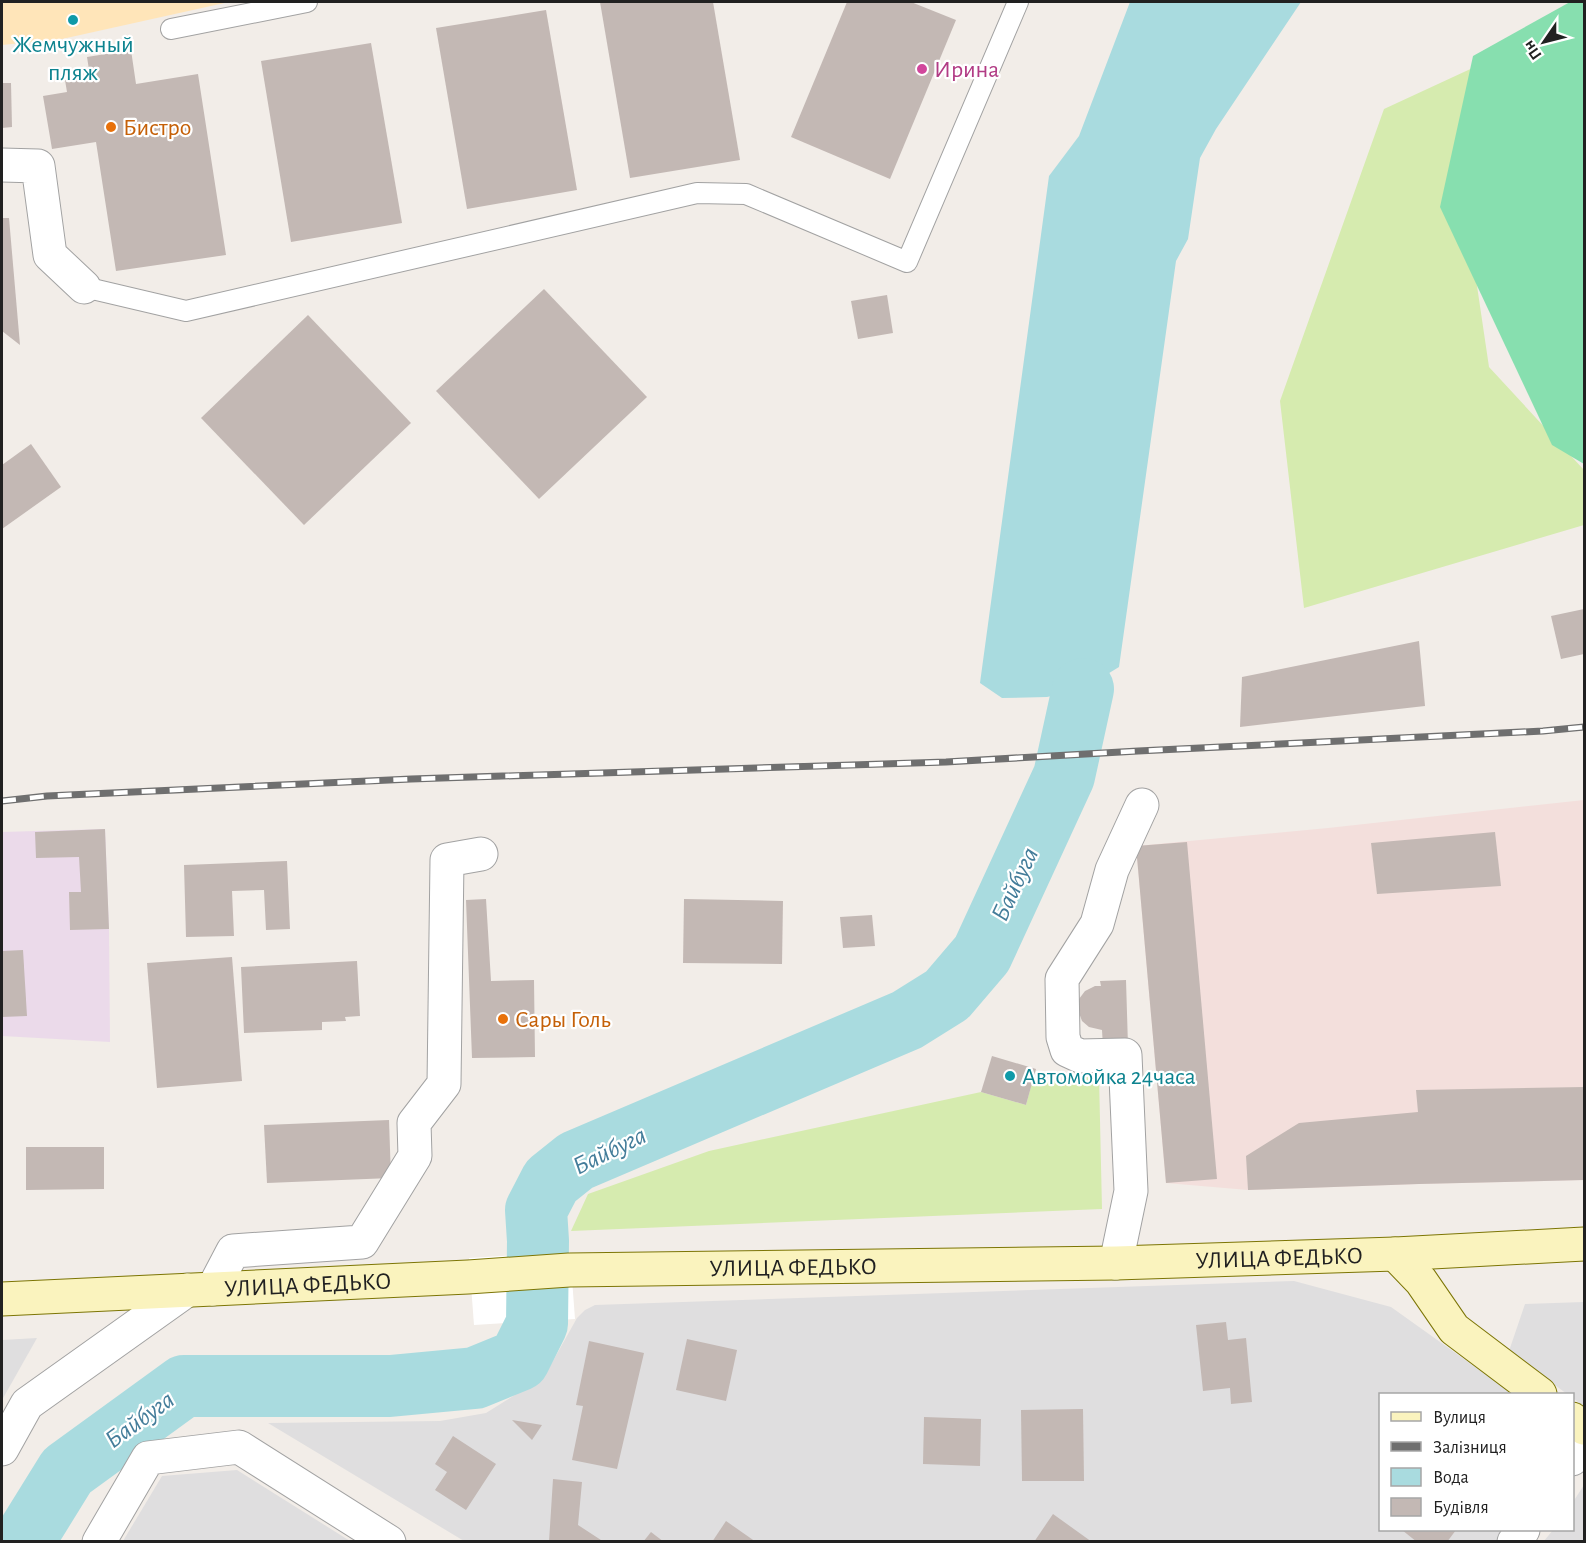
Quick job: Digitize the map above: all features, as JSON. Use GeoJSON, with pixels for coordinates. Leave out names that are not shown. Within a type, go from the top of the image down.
{"type":"FeatureCollection","features":[{"type":"Feature","properties":{"kind":"main road","name":"УЛИЦА ФЕДЬКО"},"geometry":{"type":"LineString","coordinates":[[2,1299],[468,1277],[569,1270],[1116,1263],[1395,1254],[1584,1244]]}},
{"type":"Feature","properties":{"kind":"main road"},"geometry":{"type":"LineString","coordinates":[[1395,1254],[1421,1281],[1454,1329],[1537,1393]]}},
{"type":"Feature","properties":{"kind":"street"},"geometry":{"type":"LineString","coordinates":[[2,165],[38,166],[50,255],[84,287]]}},
{"type":"Feature","properties":{"kind":"street"},"geometry":{"type":"LineString","coordinates":[[1116,1263],[1131,1191],[1125,1055],[1080,1056],[1067,1050],[1062,1037],[1062,979],[1096,924],[1112,870],[1142,806]]}},
{"type":"Feature","properties":{"kind":"street"},"geometry":{"type":"LineString","coordinates":[[2,1449],[27,1404],[200,1289],[233,1251],[362,1242],[415,1156],[414,1123],[444,1084],[447,860],[482,854]]}},
{"type":"Feature","properties":{"kind":"street"},"geometry":{"type":"LineString","coordinates":[[1574,1457],[1584,1443]]}},
{"type":"Feature","properties":{"kind":"street"},"geometry":{"type":"LineString","coordinates":[[99,1542],[148,1458],[239,1448],[388,1542]]}},
{"type":"Feature","properties":{"kind":"lane"},"geometry":{"type":"LineString","coordinates":[[171,29],[307,2]]}},
{"type":"Feature","properties":{"kind":"lane"},"geometry":{"type":"LineString","coordinates":[[84,287],[186,310],[697,193],[746,194],[907,262],[1018,2]]}},
{"type":"Feature","properties":{"kind":"shaded area"},"geometry":{"type":"Polygon","coordinates":[[[1584,800],[1584,1180],[1248,1190],[1166,1183],[1136,846],[1584,800]]]}},
{"type":"Feature","properties":{"kind":"shaded area"},"geometry":{"type":"Polygon","coordinates":[[[105,829],[110,1042],[2,1036],[2,832],[105,829]]]}},
{"type":"Feature","properties":{"kind":"shaded area"},"geometry":{"type":"Polygon","coordinates":[[[1294,1281],[1391,1307],[1512,1393],[1379,1393],[1379,1531],[1514,1531],[1506,1542],[464,1541],[268,1423],[440,1421],[486,1413],[544,1377],[577,1318],[585,1310],[595,1305],[1294,1281]]]}},
{"type":"Feature","properties":{"kind":"shaded area"},"geometry":{"type":"Polygon","coordinates":[[[1584,1302],[1584,1407],[1574,1399],[1574,1393],[1566,1393],[1509,1351],[1525,1304],[1584,1302]]]}},
{"type":"Feature","properties":{"kind":"shaded area"},"geometry":{"type":"Polygon","coordinates":[[[37,1338],[2,1400],[2,1340],[37,1338]]]}},
{"type":"Feature","properties":{"kind":"shaded area"},"geometry":{"type":"Polygon","coordinates":[[[237,1470],[350,1541],[123,1541],[162,1476],[237,1470]]]}},
{"type":"Feature","properties":{"kind":"shaded area"},"geometry":{"type":"Polygon","coordinates":[[[1584,1485],[1584,1541],[1544,1541],[1552,1531],[1574,1531],[1574,1500],[1584,1485]]]}},
{"type":"Feature","properties":{"kind":"green space"},"geometry":{"type":"Polygon","coordinates":[[[1570,2],[1584,2],[1584,464],[1552,445],[1440,207],[1473,56],[1570,2]]]}},
{"type":"Feature","properties":{"kind":"green space"},"geometry":{"type":"Polygon","coordinates":[[[1492,59],[1464,198],[1489,367],[1584,470],[1584,525],[1304,608],[1280,401],[1384,109],[1492,59]]]}},
{"type":"Feature","properties":{"kind":"green space"},"geometry":{"type":"Polygon","coordinates":[[[1099,1076],[1102,1209],[571,1231],[588,1194],[709,1151],[981,1092],[1026,1105],[1032,1083],[1099,1076]]]}},
{"type":"Feature","properties":{"kind":"sand","name":"Жемчужный пляж"},"geometry":{"type":"Polygon","coordinates":[[[2,2],[229,2],[62,39],[2,45],[2,2]]]}},
{"type":"Feature","properties":{"kind":"water"},"geometry":{"type":"Polygon","coordinates":[[[1130,2],[1301,2],[1216,129],[1200,158],[1188,239],[1176,261],[1119,667],[1083,689],[1047,697],[1002,698],[980,683],[1049,176],[1079,136],[1130,2]]]}},
{"type":"Feature","properties":{"kind":"pier"},"geometry":{"type":"Polygon","coordinates":[[[570,1252],[575,1319],[474,1325],[469,1258],[570,1252]]]}},
{"type":"Feature","properties":{"kind":"building"},"geometry":{"type":"Polygon","coordinates":[[[600,2],[713,2],[740,160],[630,178],[600,2]]]}},
{"type":"Feature","properties":{"kind":"building"},"geometry":{"type":"Polygon","coordinates":[[[847,2],[911,2],[956,20],[890,179],[791,137],[847,2]]]}},
{"type":"Feature","properties":{"kind":"building"},"geometry":{"type":"Polygon","coordinates":[[[546,10],[577,190],[467,209],[436,28],[546,10]]]}},
{"type":"Feature","properties":{"kind":"building"},"geometry":{"type":"Polygon","coordinates":[[[371,43],[402,223],[291,242],[261,61],[371,43]]]}},
{"type":"Feature","properties":{"kind":"building"},"geometry":{"type":"Polygon","coordinates":[[[131,50],[136,84],[198,74],[226,255],[116,271],[96,142],[52,149],[43,96],[67,92],[65,80],[90,76],[87,57],[131,50]]]}},
{"type":"Feature","properties":{"kind":"building"},"geometry":{"type":"Polygon","coordinates":[[[2,83],[11,83],[12,127],[2,128],[2,83]]]}},
{"type":"Feature","properties":{"kind":"building"},"geometry":{"type":"Polygon","coordinates":[[[2,218],[9,218],[20,345],[2,331],[2,218]]]}},
{"type":"Feature","properties":{"kind":"building"},"geometry":{"type":"Polygon","coordinates":[[[544,289],[647,397],[539,499],[436,391],[544,289]]]}},
{"type":"Feature","properties":{"kind":"building"},"geometry":{"type":"Polygon","coordinates":[[[887,295],[893,333],[858,339],[851,301],[887,295]]]}},
{"type":"Feature","properties":{"kind":"building"},"geometry":{"type":"Polygon","coordinates":[[[308,315],[411,423],[304,525],[201,418],[308,315]]]}},
{"type":"Feature","properties":{"kind":"building"},"geometry":{"type":"Polygon","coordinates":[[[31,444],[61,487],[2,529],[2,465],[31,444]]]}},
{"type":"Feature","properties":{"kind":"building"},"geometry":{"type":"Polygon","coordinates":[[[1584,609],[1584,654],[1561,659],[1551,616],[1584,609]]]}},
{"type":"Feature","properties":{"kind":"building"},"geometry":{"type":"Polygon","coordinates":[[[1419,641],[1425,706],[1240,727],[1242,677],[1419,641]]]}},
{"type":"Feature","properties":{"kind":"building"},"geometry":{"type":"Polygon","coordinates":[[[105,829],[109,929],[70,930],[69,892],[81,892],[79,857],[36,858],[35,832],[105,829]]]}},
{"type":"Feature","properties":{"kind":"building"},"geometry":{"type":"Polygon","coordinates":[[[1495,832],[1501,886],[1377,894],[1371,843],[1495,832]]]}},
{"type":"Feature","properties":{"kind":"building"},"geometry":{"type":"Polygon","coordinates":[[[1187,842],[1217,1179],[1166,1183],[1136,846],[1187,842]]]}},
{"type":"Feature","properties":{"kind":"building"},"geometry":{"type":"Polygon","coordinates":[[[287,861],[290,929],[266,930],[264,890],[232,891],[234,936],[186,937],[184,865],[287,861]]]}},
{"type":"Feature","properties":{"kind":"building","name":"Сары Голь"},"geometry":{"type":"Polygon","coordinates":[[[486,899],[491,981],[534,980],[535,1057],[472,1058],[466,900],[486,899]]]}},
{"type":"Feature","properties":{"kind":"building"},"geometry":{"type":"Polygon","coordinates":[[[684,899],[783,901],[782,964],[683,963],[684,899]]]}},
{"type":"Feature","properties":{"kind":"building"},"geometry":{"type":"Polygon","coordinates":[[[872,915],[875,946],[843,948],[840,917],[872,915]]]}},
{"type":"Feature","properties":{"kind":"building"},"geometry":{"type":"Polygon","coordinates":[[[23,950],[27,1016],[2,1017],[2,951],[23,950]]]}},
{"type":"Feature","properties":{"kind":"building"},"geometry":{"type":"Polygon","coordinates":[[[232,957],[242,1081],[157,1088],[147,963],[232,957]]]}},
{"type":"Feature","properties":{"kind":"building"},"geometry":{"type":"Polygon","coordinates":[[[357,961],[360,1016],[345,1017],[346,1021],[322,1022],[322,1030],[244,1033],[241,967],[357,961]]]}},
{"type":"Feature","properties":{"kind":"building"},"geometry":{"type":"Polygon","coordinates":[[[1126,980],[1128,1046],[1103,1047],[1102,1030],[1089,1027],[1082,1021],[1078,1010],[1079,999],[1085,991],[1101,986],[1100,981],[1126,980]]]}},
{"type":"Feature","properties":{"kind":"building","name":"Автомойка 24часа"},"geometry":{"type":"Polygon","coordinates":[[[992,1056],[1036,1069],[1026,1105],[981,1092],[992,1056]]]}},
{"type":"Feature","properties":{"kind":"building"},"geometry":{"type":"Polygon","coordinates":[[[1584,1087],[1584,1180],[1248,1190],[1246,1156],[1299,1123],[1418,1112],[1416,1090],[1584,1087]]]}},
{"type":"Feature","properties":{"kind":"building"},"geometry":{"type":"Polygon","coordinates":[[[389,1120],[391,1178],[267,1183],[264,1125],[389,1120]]]}},
{"type":"Feature","properties":{"kind":"building"},"geometry":{"type":"Polygon","coordinates":[[[26,1147],[104,1147],[104,1189],[26,1190],[26,1147]]]}},
{"type":"Feature","properties":{"kind":"building"},"geometry":{"type":"Polygon","coordinates":[[[1226,1322],[1228,1340],[1246,1338],[1252,1402],[1231,1404],[1230,1388],[1203,1391],[1196,1325],[1226,1322]]]}},
{"type":"Feature","properties":{"kind":"building"},"geometry":{"type":"Polygon","coordinates":[[[687,1339],[737,1350],[726,1401],[676,1390],[687,1339]]]}},
{"type":"Feature","properties":{"kind":"building"},"geometry":{"type":"Polygon","coordinates":[[[589,1341],[644,1353],[617,1469],[572,1460],[583,1406],[576,1405],[589,1341]]]}},
{"type":"Feature","properties":{"kind":"building"},"geometry":{"type":"Polygon","coordinates":[[[1083,1409],[1084,1481],[1022,1481],[1021,1410],[1083,1409]]]}},
{"type":"Feature","properties":{"kind":"building"},"geometry":{"type":"Polygon","coordinates":[[[924,1417],[981,1419],[980,1466],[923,1464],[924,1417]]]}},
{"type":"Feature","properties":{"kind":"building"},"geometry":{"type":"Polygon","coordinates":[[[512,1420],[542,1425],[532,1440],[512,1420]]]}},
{"type":"Feature","properties":{"kind":"building"},"geometry":{"type":"Polygon","coordinates":[[[453,1436],[496,1464],[466,1510],[435,1490],[447,1472],[435,1464],[453,1436]]]}},
{"type":"Feature","properties":{"kind":"building"},"geometry":{"type":"Polygon","coordinates":[[[553,1479],[582,1482],[578,1525],[604,1542],[549,1542],[553,1479]]]}},
{"type":"Feature","properties":{"kind":"building"},"geometry":{"type":"Polygon","coordinates":[[[1053,1514],[1092,1542],[1034,1542],[1053,1514]]]}},
{"type":"Feature","properties":{"kind":"building"},"geometry":{"type":"Polygon","coordinates":[[[726,1521],[756,1542],[712,1542],[726,1521]]]}},
{"type":"Feature","properties":{"kind":"building"},"geometry":{"type":"Polygon","coordinates":[[[1403,1531],[1455,1531],[1447,1542],[1417,1542],[1403,1531]]]}},
{"type":"Feature","properties":{"kind":"building"},"geometry":{"type":"Polygon","coordinates":[[[651,1532],[664,1542],[643,1542],[651,1532]]]}},
{"type":"Feature","properties":{"kind":"waterway","name":"Байбуга"},"geometry":{"type":"LineString","coordinates":[[23,1542],[67,1471],[184,1386],[390,1386],[475,1378],[519,1360],[537,1324],[536,1210],[551,1181],[576,1161],[907,1020],[947,995],[982,954],[1064,776],[1083,689]]}},
{"type":"Feature","properties":{"kind":"railway"},"geometry":{"type":"LineString","coordinates":[[2,801],[47,796],[411,779],[946,762],[1584,727]]}},
{"type":"Feature","properties":{"kind":"place","name":"Жемчужный пляж"},"geometry":{"type":"Point","coordinates":[73,20]}},
{"type":"Feature","properties":{"kind":"place","name":"Ирина"},"geometry":{"type":"Point","coordinates":[922,69]}},
{"type":"Feature","properties":{"kind":"place","name":"Бистро"},"geometry":{"type":"Point","coordinates":[111,127]}},
{"type":"Feature","properties":{"kind":"place","name":"Сары Голь"},"geometry":{"type":"Point","coordinates":[503,1019]}},
{"type":"Feature","properties":{"kind":"place","name":"Автомойка 24часа"},"geometry":{"type":"Point","coordinates":[1010,1076]}}]}
